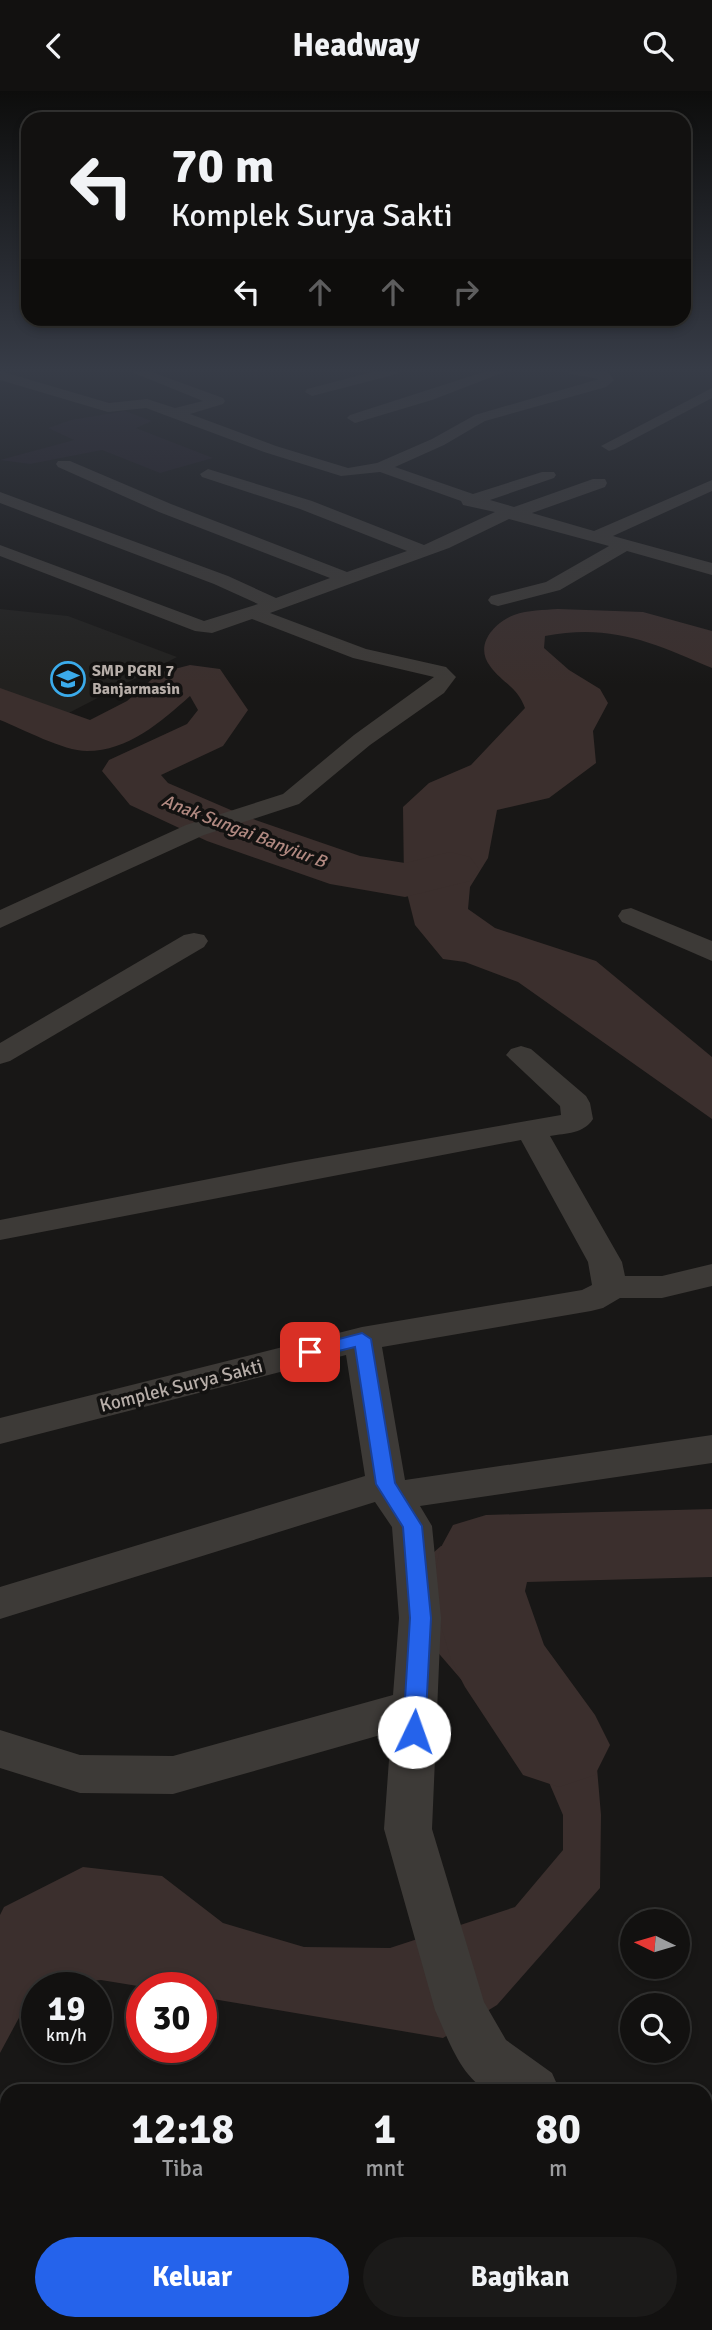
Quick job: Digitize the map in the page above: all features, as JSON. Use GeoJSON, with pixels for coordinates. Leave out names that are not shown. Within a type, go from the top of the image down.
{"type":"FeatureCollection","features":[{"type":"Feature","properties":{"kind":"street"},"geometry":{"type":"LineString","coordinates":[[90,475],[165,508],[343,577]]}},
{"type":"Feature","properties":{"kind":"street"},"geometry":{"type":"LineString","coordinates":[[218,475],[306,505],[423,551]]}},
{"type":"Feature","properties":{"kind":"street"},"geometry":{"type":"LineString","coordinates":[[403,475],[470,501],[712,569]]}},
{"type":"Feature","properties":{"kind":"street"},"geometry":{"type":"LineString","coordinates":[[470,501],[547,475]]}},
{"type":"Feature","properties":{"kind":"street"},"geometry":{"type":"LineString","coordinates":[[0,548],[202,627],[218,626],[343,577],[423,551],[510,513],[599,483]]}},
{"type":"Feature","properties":{"kind":"street"},"geometry":{"type":"LineString","coordinates":[[597,536],[712,485]]}},
{"type":"Feature","properties":{"kind":"street"},"geometry":{"type":"LineString","coordinates":[[0,497],[221,580],[274,604]]}},
{"type":"Feature","properties":{"kind":"street"},"geometry":{"type":"LineString","coordinates":[[52,532],[78,525]]}},
{"type":"Feature","properties":{"kind":"street"},"geometry":{"type":"LineString","coordinates":[[0,548],[26,540]]}},
{"type":"Feature","properties":{"kind":"street"},"geometry":{"type":"LineString","coordinates":[[498,600],[553,586],[625,544]]}},
{"type":"Feature","properties":{"kind":"street"},"geometry":{"type":"LineString","coordinates":[[0,920],[195,830],[292,799],[362,740],[436,688],[445,677],[439,671],[360,654],[251,612]]}},
{"type":"Feature","properties":{"kind":"street"},"geometry":{"type":"LineString","coordinates":[[631,916],[693,941],[712,953]]}},
{"type":"Feature","properties":{"kind":"street"},"geometry":{"type":"LineString","coordinates":[[0,1055],[194,941]]}},
{"type":"Feature","properties":{"kind":"street"},"geometry":{"type":"LineString","coordinates":[[0,1230],[295,1171],[572,1123],[577,1119],[575,1103],[521,1055]]}},
{"type":"Feature","properties":{"kind":"street"},"geometry":{"type":"LineString","coordinates":[[531,1129],[605,1262],[610,1285],[647,1290],[664,1289],[712,1275]]}},
{"type":"Feature","properties":{"kind":"street","name":"Komplek Surya Sakti"},"geometry":{"type":"LineString","coordinates":[[0,1431],[362,1339],[591,1300],[601,1296],[610,1285]]}},
{"type":"Feature","properties":{"kind":"street"},"geometry":{"type":"LineString","coordinates":[[362,1339],[389,1490],[412,1526],[420,1618],[408,1829],[461,2010],[487,2058],[523,2084]]}},
{"type":"Feature","properties":{"kind":"street"},"geometry":{"type":"LineString","coordinates":[[0,1602],[389,1490],[712,1449]]}},
{"type":"Feature","properties":{"kind":"street"},"geometry":{"type":"LineString","coordinates":[[0,1749],[80,1774],[173,1775],[415,1707]]}},
{"type":"Feature","properties":{"kind":"shaded area","name":"SMP PGRI 7 Banjarmasin"},"geometry":{"type":"Polygon","coordinates":[[[0,609],[68,616],[177,657],[59,718],[0,700],[0,609]]]}},
{"type":"Feature","properties":{"kind":"shaded area"},"geometry":{"type":"Polygon","coordinates":[[[558,609],[643,612],[712,631],[712,668],[651,643],[612,634],[591,632],[545,636],[544,648],[569,670],[600,689],[608,703],[593,731],[596,763],[549,798],[497,810],[488,858],[470,887],[468,909],[495,928],[596,961],[712,1057],[712,1119],[518,982],[465,962],[443,959],[415,925],[404,881],[403,807],[429,783],[471,765],[525,708],[518,695],[495,672],[486,658],[485,643],[493,629],[514,615],[558,609]]]}},
{"type":"Feature","properties":{"kind":"shaded area"},"geometry":{"type":"Polygon","coordinates":[[[712,1541],[712,1570],[501,1575],[475,1592],[473,1620],[485,1647],[594,1733],[601,1815],[600,1888],[497,2005],[443,2038],[217,2000],[217,1972],[126,1972],[126,1984],[112,1982],[112,1972],[21,1972],[21,2014],[0,2053],[0,1915],[4,1907],[83,1867],[162,1876],[223,1923],[304,1947],[390,1948],[515,1907],[563,1850],[563,1815],[548,1780],[428,1641],[426,1559],[441,1546],[712,1541]]]}},
{"type":"Feature","properties":{"kind":"waterway","name":"Anak Sungai Banyiur B"},"geometry":{"type":"LineString","coordinates":[[0,703],[86,736],[108,732],[144,711],[176,683],[203,679],[223,710],[205,735],[128,771],[149,794],[227,829],[350,872],[405,880],[450,869]]}},
{"type":"Feature","properties":{"kind":"waterway"},"geometry":{"type":"LineString","coordinates":[[559,1745],[500,1660],[478,1591],[486,1549],[712,1543]]}},
{"type":"Feature","properties":{"kind":"place","name":"SMP PGRI 7 Banjarmasin"},"geometry":{"type":"Point","coordinates":[68,679]}},
{"type":"Feature","properties":{"kind":"route"},"geometry":{"type":"LineString","coordinates":[[310,1352],[362,1339],[386,1484],[412,1526],[420,1618],[414,1732]]}}]}
